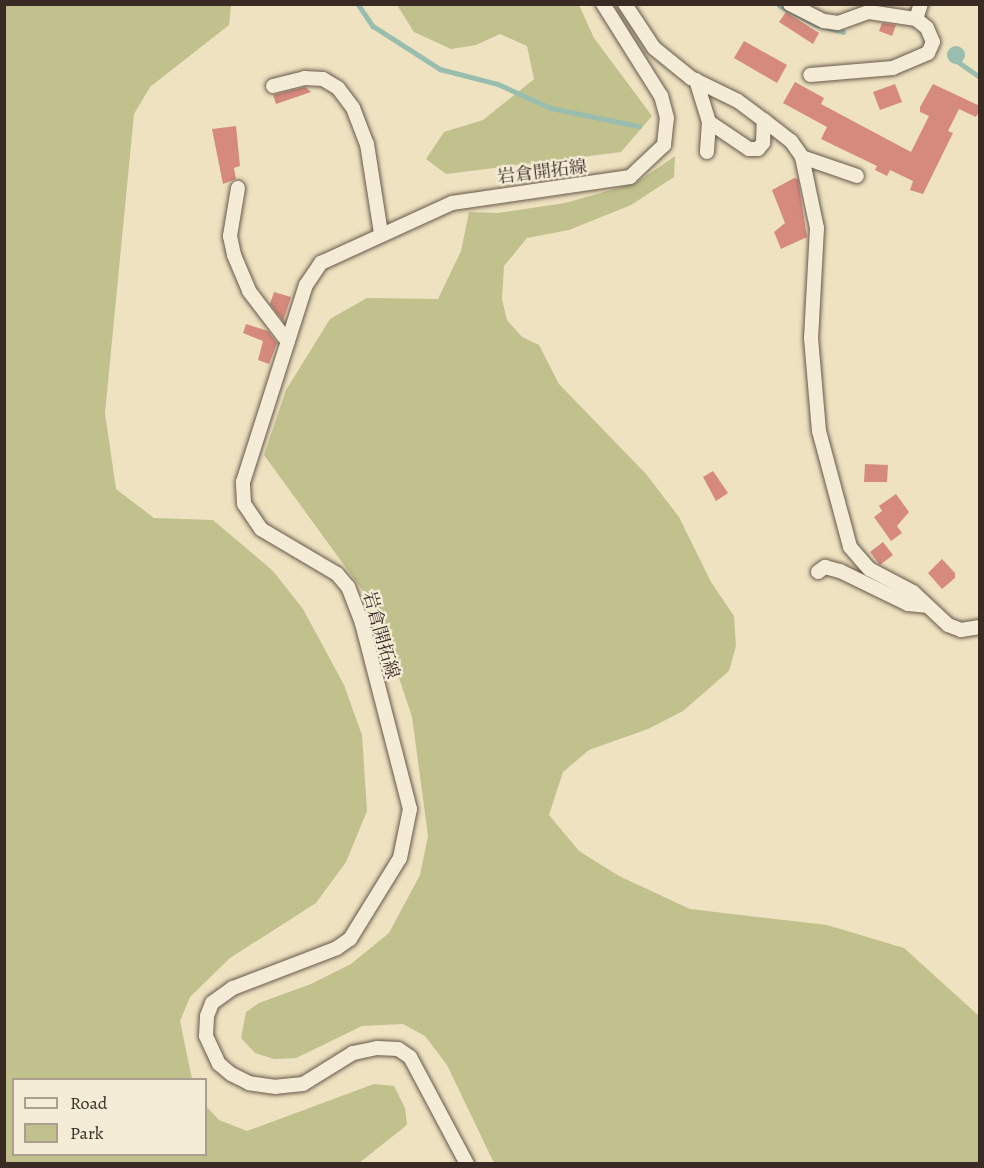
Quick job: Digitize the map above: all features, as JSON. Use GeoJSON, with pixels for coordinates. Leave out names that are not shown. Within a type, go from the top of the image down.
{"type":"FeatureCollection","features":[{"type":"Feature","properties":{"kind":"street","name":"岩倉開拓線"},"geometry":{"type":"LineString","coordinates":[[467,1164],[410,1057],[398,1049],[377,1048],[353,1053],[303,1084],[276,1088],[249,1083],[231,1074],[219,1064],[206,1036],[207,1016],[212,1003],[233,988],[337,948],[350,939],[400,858],[408,832],[410,809],[353,597],[338,574],[261,529],[244,504],[243,482],[306,285],[321,263],[381,233],[458,202],[630,177],[650,162],[664,145],[668,118],[661,96],[603,4]]}},
{"type":"Feature","properties":{"kind":"street"},"geometry":{"type":"LineString","coordinates":[[625,4],[654,48],[696,80],[738,101],[764,120],[791,141],[802,157],[817,228],[811,338],[819,431],[827,467],[856,558],[913,592],[948,626],[960,630],[980,627]]}},
{"type":"Feature","properties":{"kind":"street"},"geometry":{"type":"LineString","coordinates":[[790,4],[824,21],[838,23],[869,12],[916,20],[927,28],[933,42],[928,53],[907,65],[810,75]]}},
{"type":"Feature","properties":{"kind":"street"},"geometry":{"type":"LineString","coordinates":[[916,20],[921,4]]}},
{"type":"Feature","properties":{"kind":"street"},"geometry":{"type":"LineString","coordinates":[[273,86],[304,78],[322,79],[343,94],[368,144],[381,233]]}},
{"type":"Feature","properties":{"kind":"street"},"geometry":{"type":"LineString","coordinates":[[696,80],[709,122],[707,152]]}},
{"type":"Feature","properties":{"kind":"street"},"geometry":{"type":"LineString","coordinates":[[709,122],[749,149],[758,149],[763,143],[764,120]]}},
{"type":"Feature","properties":{"kind":"street"},"geometry":{"type":"LineString","coordinates":[[802,157],[857,176]]}},
{"type":"Feature","properties":{"kind":"street"},"geometry":{"type":"LineString","coordinates":[[238,188],[230,236],[234,255],[249,291],[288,342]]}},
{"type":"Feature","properties":{"kind":"street"},"geometry":{"type":"LineString","coordinates":[[818,572],[825,567],[840,571],[908,604],[926,606]]}},
{"type":"Feature","properties":{"kind":"green space"},"geometry":{"type":"Polygon","coordinates":[[[5,4],[231,5],[229,25],[150,87],[134,114],[105,413],[116,489],[154,518],[213,520],[273,571],[303,609],[344,685],[362,735],[367,811],[346,862],[316,903],[230,958],[190,997],[180,1021],[192,1078],[12,1078],[12,1156],[207,1156],[207,1107],[219,1120],[247,1131],[374,1084],[394,1086],[405,1108],[407,1125],[359,1163],[5,1163],[5,4]]]}},
{"type":"Feature","properties":{"kind":"green space"},"geometry":{"type":"Polygon","coordinates":[[[397,5],[579,5],[594,38],[652,116],[621,152],[446,174],[426,159],[444,132],[483,120],[534,79],[527,46],[500,34],[476,45],[451,49],[414,32],[397,5]]]}},
{"type":"Feature","properties":{"kind":"green space"},"geometry":{"type":"Polygon","coordinates":[[[675,156],[674,177],[631,205],[569,230],[527,238],[504,266],[502,299],[507,320],[522,337],[539,345],[559,384],[646,474],[679,517],[711,582],[734,616],[736,646],[729,671],[683,711],[648,729],[589,750],[563,772],[549,815],[579,851],[619,876],[690,909],[827,925],[904,948],[979,1016],[979,1163],[494,1163],[447,1065],[425,1036],[403,1024],[362,1026],[296,1058],[274,1059],[255,1053],[241,1038],[246,1012],[259,1003],[311,984],[351,964],[389,933],[420,875],[428,836],[412,717],[376,609],[264,455],[286,390],[330,319],[367,298],[438,299],[461,251],[469,212],[498,213],[565,203],[636,183],[675,156]]]}},
{"type":"Feature","properties":{"kind":"shaded area"},"geometry":{"type":"Polygon","coordinates":[[[952,46],[960,46],[965,51],[963,62],[952,64],[947,59],[947,51],[952,46]]]}},
{"type":"Feature","properties":{"kind":"building"},"geometry":{"type":"Polygon","coordinates":[[[786,12],[819,33],[813,44],[779,22],[786,12]]]}},
{"type":"Feature","properties":{"kind":"building"},"geometry":{"type":"Polygon","coordinates":[[[882,23],[896,25],[892,36],[879,31],[882,23]]]}},
{"type":"Feature","properties":{"kind":"building"},"geometry":{"type":"Polygon","coordinates":[[[744,41],[787,65],[777,83],[734,58],[744,41]]]}},
{"type":"Feature","properties":{"kind":"building"},"geometry":{"type":"Polygon","coordinates":[[[795,82],[824,98],[821,104],[911,152],[929,116],[920,112],[920,107],[933,84],[980,106],[980,110],[976,117],[959,109],[948,131],[953,133],[923,194],[910,190],[913,181],[890,170],[887,176],[875,170],[877,166],[821,139],[827,127],[783,103],[795,82]]]}},
{"type":"Feature","properties":{"kind":"building"},"geometry":{"type":"Polygon","coordinates":[[[895,84],[902,102],[880,110],[873,92],[895,84]]]}},
{"type":"Feature","properties":{"kind":"building"},"geometry":{"type":"Polygon","coordinates":[[[305,87],[311,92],[276,104],[273,95],[305,87]]]}},
{"type":"Feature","properties":{"kind":"building"},"geometry":{"type":"Polygon","coordinates":[[[236,126],[240,166],[234,168],[236,179],[223,184],[212,129],[236,126]]]}},
{"type":"Feature","properties":{"kind":"building"},"geometry":{"type":"Polygon","coordinates":[[[794,178],[798,179],[807,237],[781,249],[774,232],[785,223],[772,190],[794,178]]]}},
{"type":"Feature","properties":{"kind":"building"},"geometry":{"type":"Polygon","coordinates":[[[274,292],[291,297],[283,321],[270,304],[274,292]]]}},
{"type":"Feature","properties":{"kind":"building"},"geometry":{"type":"Polygon","coordinates":[[[246,324],[268,331],[277,343],[269,364],[258,360],[263,341],[243,333],[246,324]]]}},
{"type":"Feature","properties":{"kind":"building"},"geometry":{"type":"Polygon","coordinates":[[[865,464],[888,465],[887,482],[864,482],[865,464]]]}},
{"type":"Feature","properties":{"kind":"building"},"geometry":{"type":"Polygon","coordinates":[[[713,471],[728,493],[716,501],[703,477],[713,471]]]}},
{"type":"Feature","properties":{"kind":"building"},"geometry":{"type":"Polygon","coordinates":[[[896,494],[909,512],[897,526],[902,533],[891,541],[874,517],[882,511],[879,506],[896,494]]]}},
{"type":"Feature","properties":{"kind":"building"},"geometry":{"type":"Polygon","coordinates":[[[883,542],[893,555],[880,565],[870,552],[883,542]]]}},
{"type":"Feature","properties":{"kind":"building"},"geometry":{"type":"Polygon","coordinates":[[[942,559],[955,573],[955,578],[942,589],[928,573],[942,559]]]}},
{"type":"Feature","properties":{"kind":"waterway"},"geometry":{"type":"LineString","coordinates":[[358,4],[373,26],[440,69],[498,84],[551,108],[639,126]]}},
{"type":"Feature","properties":{"kind":"waterway"},"geometry":{"type":"LineString","coordinates":[[779,5],[814,24],[843,32]]}},
{"type":"Feature","properties":{"kind":"waterway"},"geometry":{"type":"LineString","coordinates":[[957,61],[980,77]]}}]}
